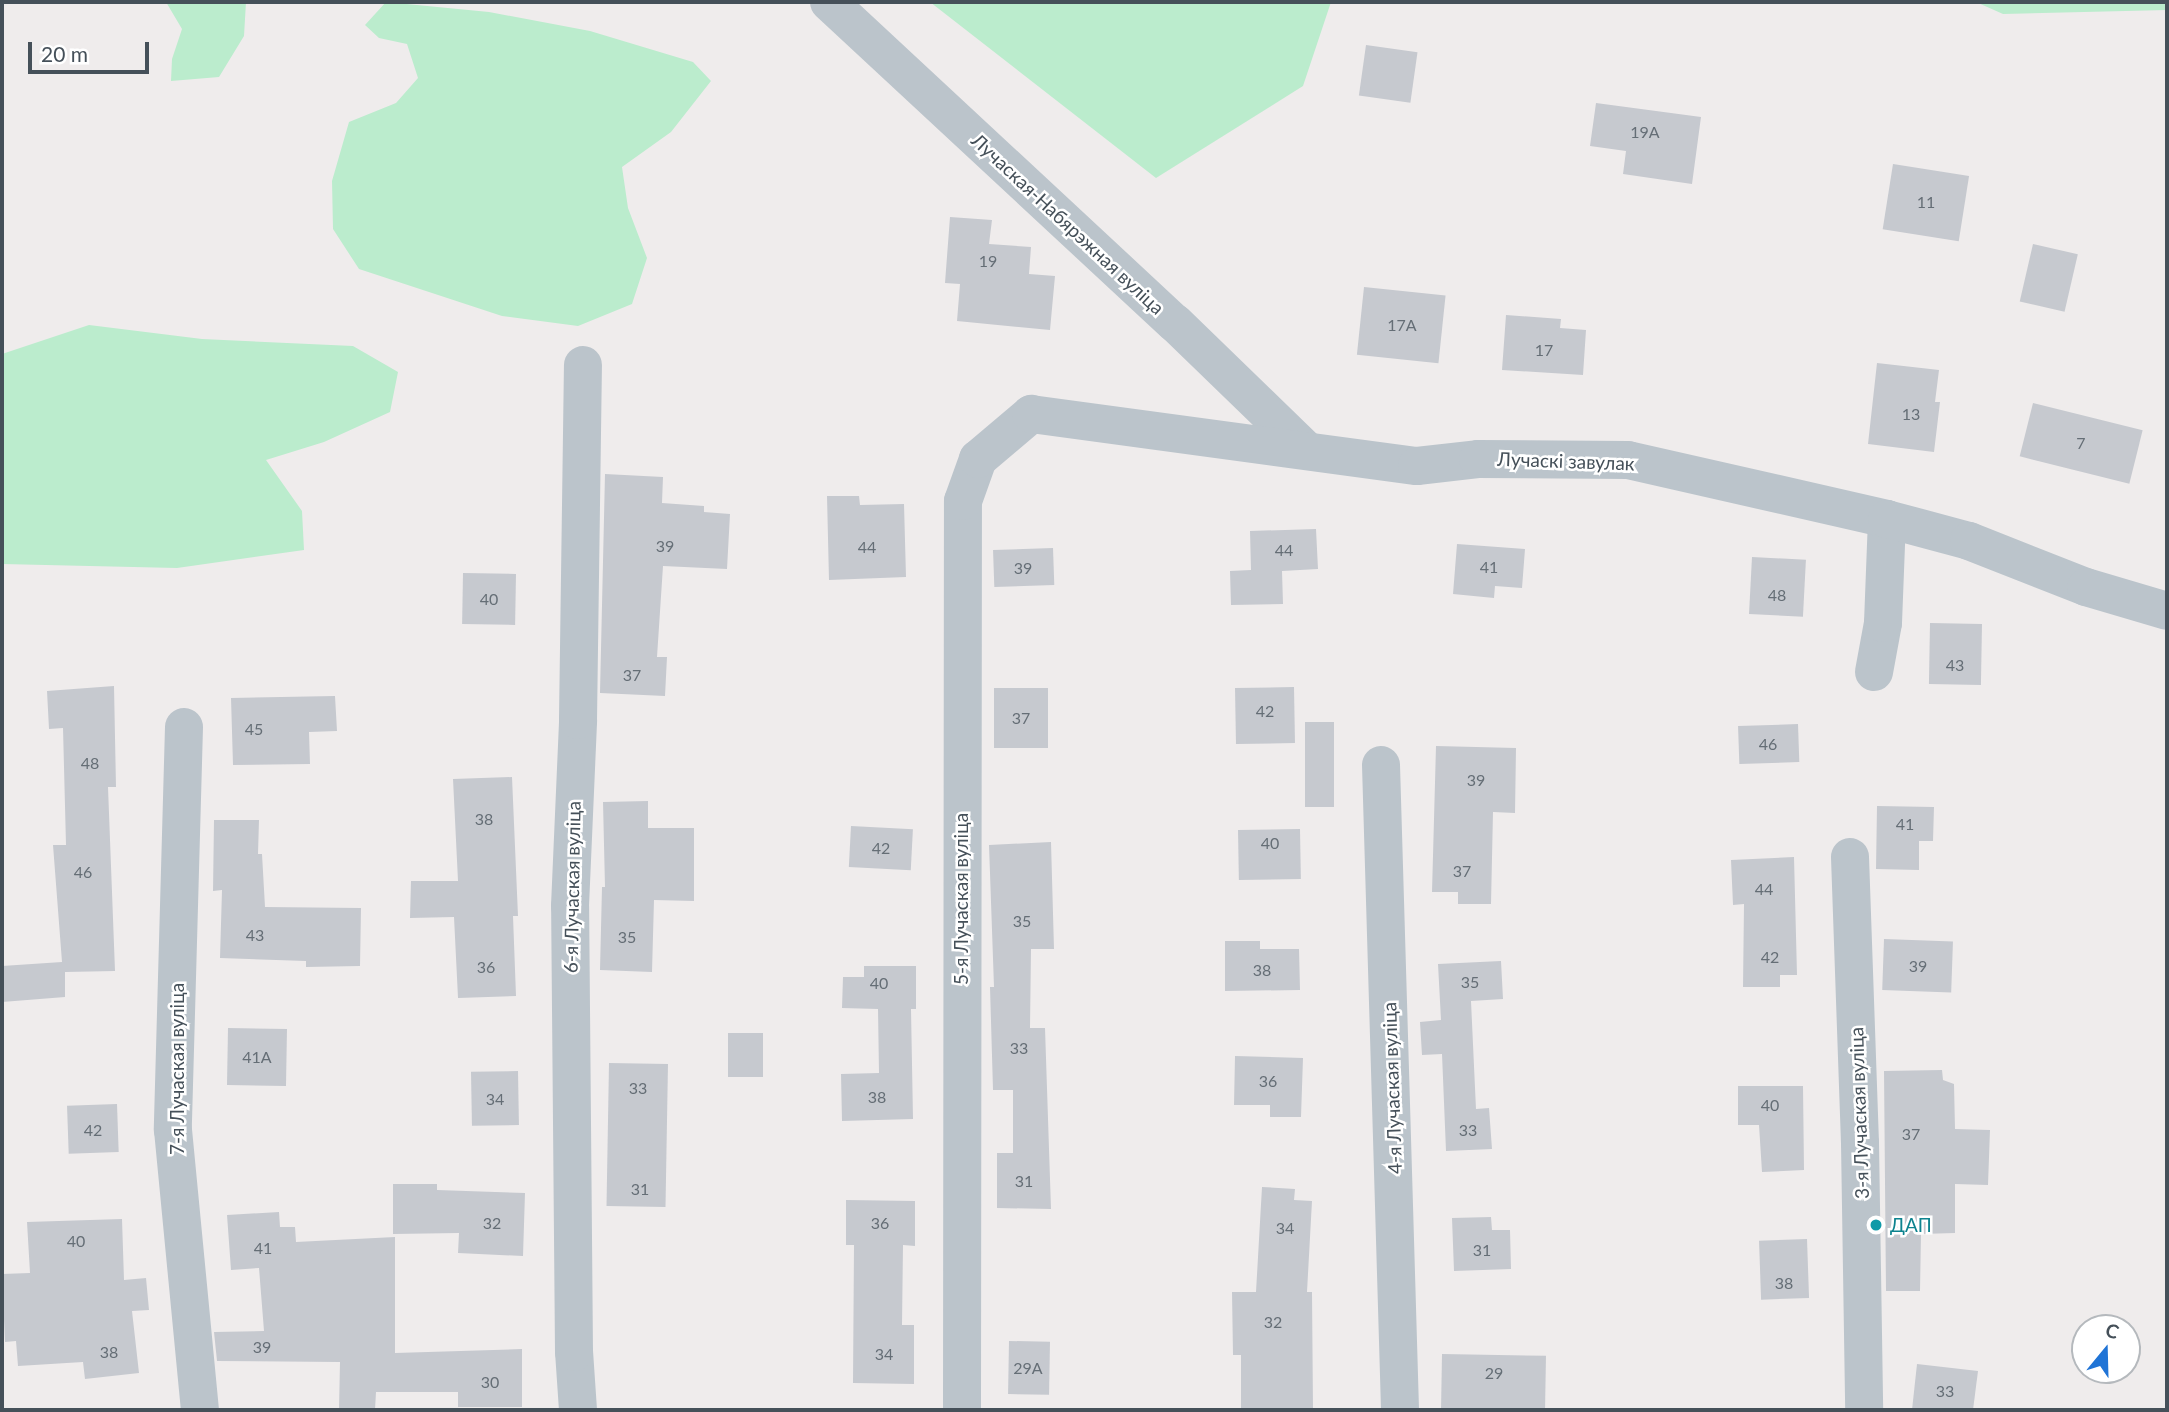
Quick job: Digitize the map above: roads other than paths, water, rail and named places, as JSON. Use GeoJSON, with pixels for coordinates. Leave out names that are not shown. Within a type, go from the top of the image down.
{"type":"FeatureCollection","features":[{"type":"Feature","properties":{"kind":"street","name":"Лучаская-Набярэжная вуліца"},"geometry":{"type":"LineString","coordinates":[[828,2],[1175,323],[1306,450]]}},
{"type":"Feature","properties":{"kind":"street","name":"6-я Лучаская вуліца"},"geometry":{"type":"LineString","coordinates":[[578,1410],[574,1352],[569,906],[578,719],[583,365]]}},
{"type":"Feature","properties":{"kind":"street","name":"Лучаскі завулак"},"geometry":{"type":"LineString","coordinates":[[1031,414],[1417,466],[1478,459],[1628,460],[1887,519],[1969,541],[2086,587],[2167,611]]}},
{"type":"Feature","properties":{"kind":"street","name":"5-я Лучаская вуліца"},"geometry":{"type":"LineString","coordinates":[[962,1410],[963,502],[978,459],[1031,414]]}},
{"type":"Feature","properties":{"kind":"street"},"geometry":{"type":"LineString","coordinates":[[1874,672],[1883,623],[1887,519]]}},
{"type":"Feature","properties":{"kind":"street","name":"7-я Лучаская вуліца"},"geometry":{"type":"LineString","coordinates":[[184,727],[173,1130],[200,1410]]}},
{"type":"Feature","properties":{"kind":"street","name":"4-я Лучаская вуліца"},"geometry":{"type":"LineString","coordinates":[[1381,765],[1400,1410]]}},
{"type":"Feature","properties":{"kind":"street","name":"3-я Лучаская вуліца"},"geometry":{"type":"LineString","coordinates":[[1850,858],[1860,1143],[1864,1410]]}},
{"type":"Feature","properties":{"kind":"place","name":"ДАП"},"geometry":{"type":"Point","coordinates":[1876,1225]}}]}
